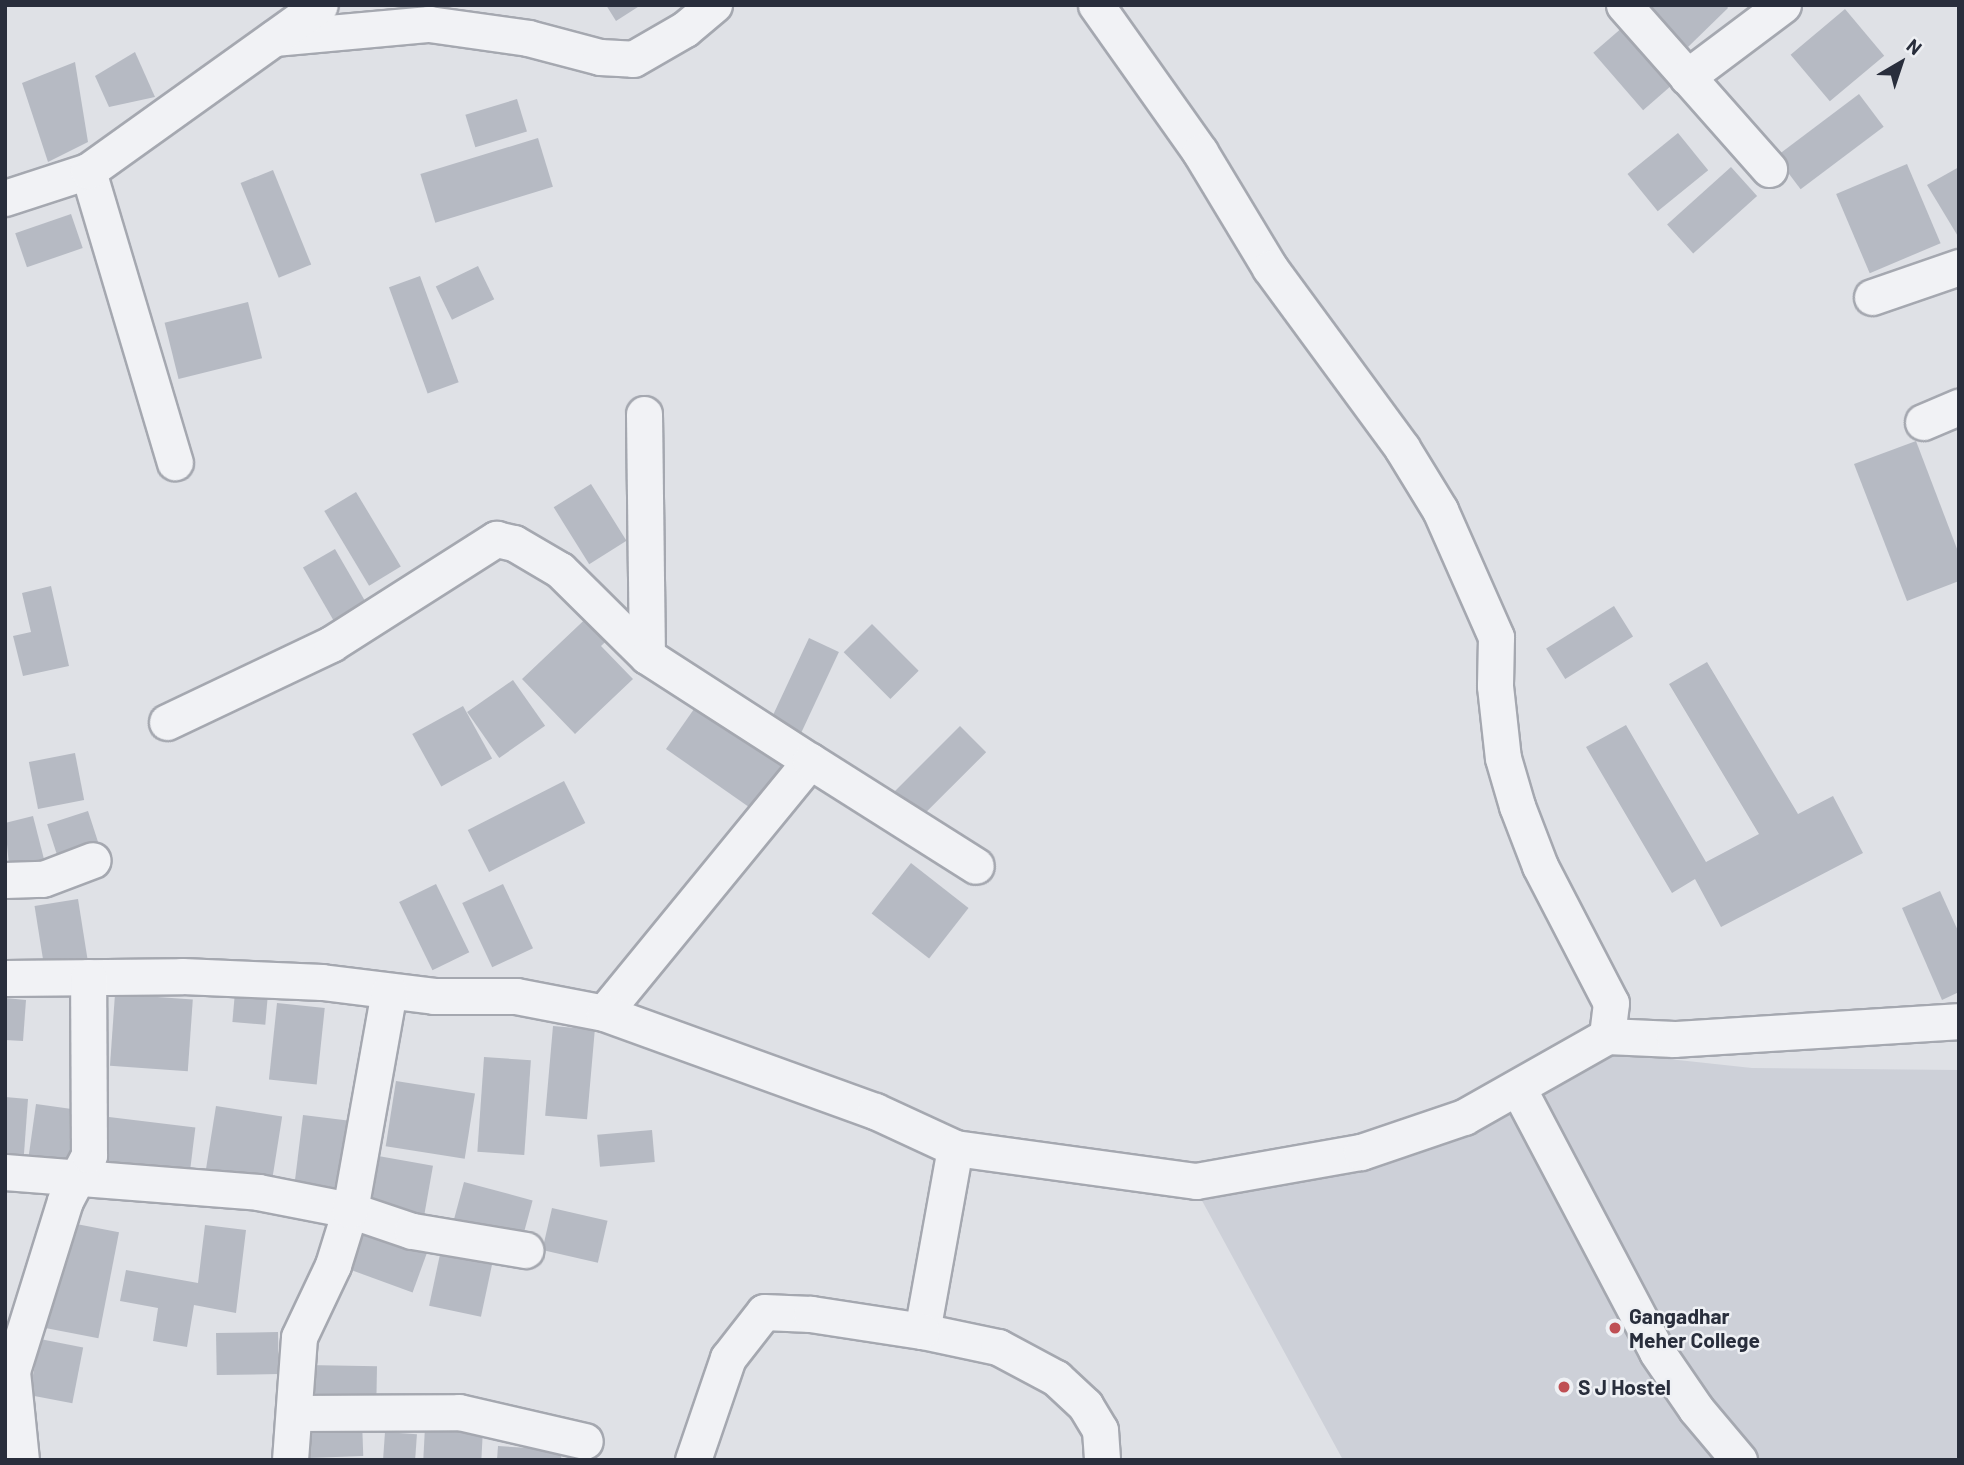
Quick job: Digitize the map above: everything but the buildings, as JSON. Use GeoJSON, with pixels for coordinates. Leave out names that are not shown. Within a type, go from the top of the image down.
{"type":"FeatureCollection","features":[{"type":"Feature","properties":{"kind":"street"},"geometry":{"type":"LineString","coordinates":[[5,198],[88,171],[320,5]]}},
{"type":"Feature","properties":{"kind":"street"},"geometry":{"type":"LineString","coordinates":[[274,38],[429,24],[528,38],[600,57],[634,59],[685,29],[713,5]]}},
{"type":"Feature","properties":{"kind":"street"},"geometry":{"type":"LineString","coordinates":[[1096,5],[1200,152],[1270,268],[1402,448],[1440,510],[1496,638],[1494,686],[1502,746],[1517,806],[1540,866],[1611,1003],[1607,1036]]}},
{"type":"Feature","properties":{"kind":"street"},"geometry":{"type":"LineString","coordinates":[[1624,5],[1769,169]]}},
{"type":"Feature","properties":{"kind":"street"},"geometry":{"type":"LineString","coordinates":[[1687,77],[1767,10]]}},
{"type":"Feature","properties":{"kind":"street"},"geometry":{"type":"LineString","coordinates":[[88,171],[175,462]]}},
{"type":"Feature","properties":{"kind":"street"},"geometry":{"type":"LineString","coordinates":[[1872,297],[1959,267]]}},
{"type":"Feature","properties":{"kind":"street"},"geometry":{"type":"LineString","coordinates":[[1923,422],[1959,407]]}},
{"type":"Feature","properties":{"kind":"street"},"geometry":{"type":"LineString","coordinates":[[644,414],[647,656]]}},
{"type":"Feature","properties":{"kind":"street"},"geometry":{"type":"LineString","coordinates":[[167,722],[331,643],[496,539],[514,543],[560,570],[647,656],[976,866]]}},
{"type":"Feature","properties":{"kind":"street"},"geometry":{"type":"LineString","coordinates":[[604,1013],[810,761]]}},
{"type":"Feature","properties":{"kind":"street"},"geometry":{"type":"LineString","coordinates":[[5,880],[43,879],[93,860]]}},
{"type":"Feature","properties":{"kind":"street"},"geometry":{"type":"LineString","coordinates":[[21,1460],[12,1371],[65,1201],[89,1155],[88,977]]}},
{"type":"Feature","properties":{"kind":"street"},"geometry":{"type":"LineString","coordinates":[[5,978],[322,982],[389,991],[516,996],[604,1013],[875,1111],[955,1148],[1196,1181],[1361,1152],[1464,1117],[1607,1036],[1674,1038],[1959,1021]]}},
{"type":"Feature","properties":{"kind":"street"},"geometry":{"type":"LineString","coordinates":[[290,1460],[299,1337],[333,1265],[350,1210],[389,991]]}},
{"type":"Feature","properties":{"kind":"street"},"geometry":{"type":"LineString","coordinates":[[1518,1088],[1657,1352],[1696,1409],[1739,1460]]}},
{"type":"Feature","properties":{"kind":"street"},"geometry":{"type":"LineString","coordinates":[[922,1331],[955,1148]]}},
{"type":"Feature","properties":{"kind":"street"},"geometry":{"type":"LineString","coordinates":[[5,1172],[258,1192],[350,1210],[412,1231],[525,1250]]}},
{"type":"Feature","properties":{"kind":"street"},"geometry":{"type":"LineString","coordinates":[[692,1460],[728,1358],[764,1312],[811,1314],[922,1331],[998,1347],[1056,1378],[1085,1405],[1100,1430],[1102,1460]]}},
{"type":"Feature","properties":{"kind":"street"},"geometry":{"type":"LineString","coordinates":[[294,1413],[459,1412],[585,1441]]}},
{"type":"Feature","properties":{"kind":"shaded area","name":"Gangadhar Meher College"},"geometry":{"type":"Polygon","coordinates":[[[1613,1053],[1752,1068],[1959,1070],[1959,1460],[1343,1460],[1200,1197],[1491,1121],[1613,1053]]]}},
{"type":"Feature","properties":{"kind":"place","name":"Gangadhar Meher College"},"geometry":{"type":"Point","coordinates":[1615,1328]}},
{"type":"Feature","properties":{"kind":"place","name":"S J Hostel"},"geometry":{"type":"Point","coordinates":[1564,1387]}}]}
